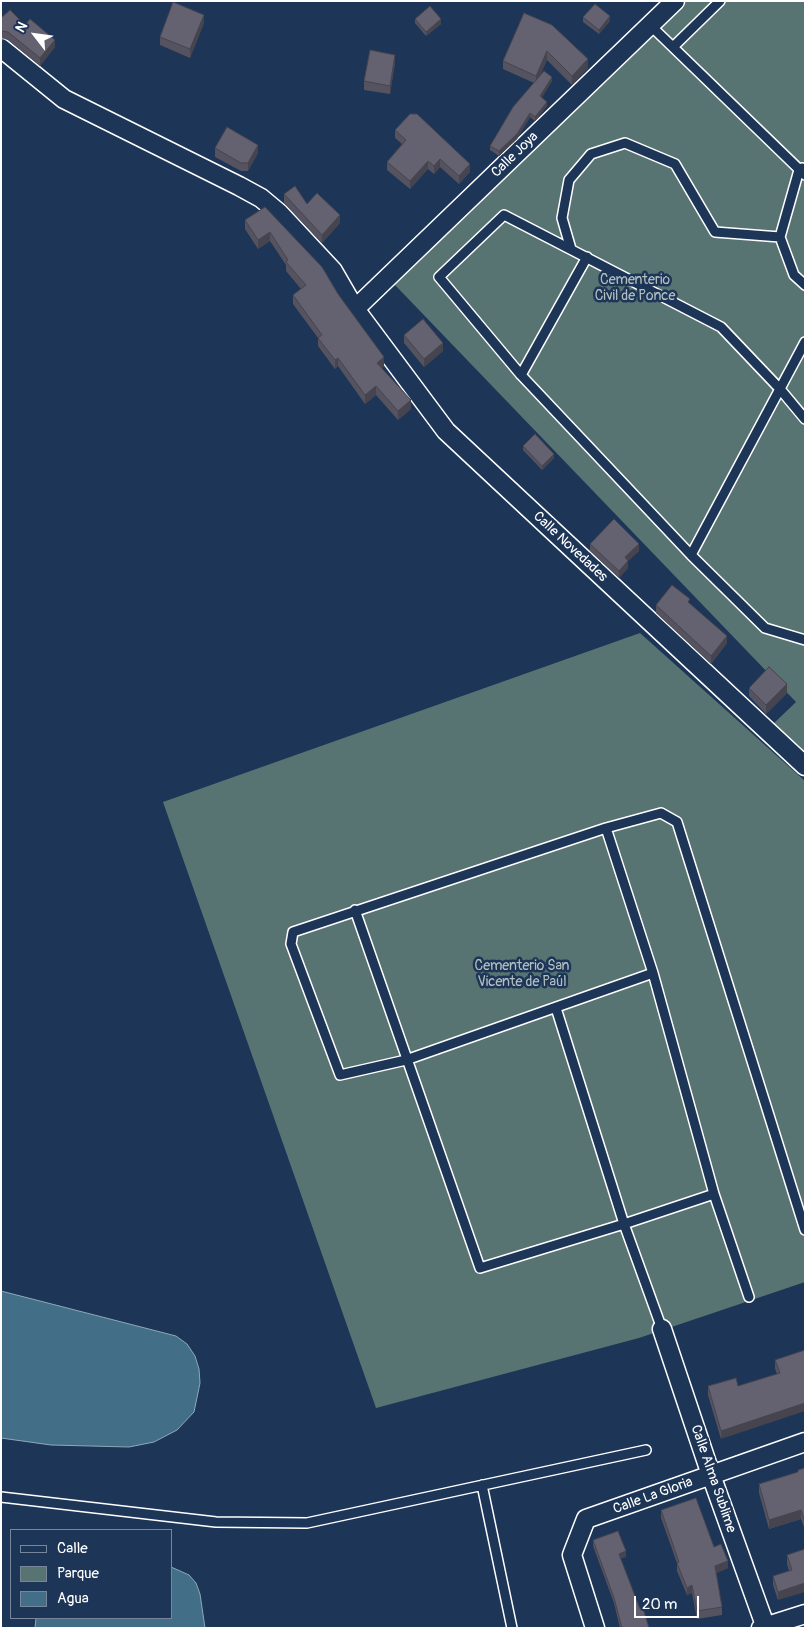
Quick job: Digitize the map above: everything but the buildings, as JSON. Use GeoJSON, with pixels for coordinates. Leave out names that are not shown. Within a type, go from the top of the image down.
{"type":"FeatureCollection","features":[{"type":"Feature","properties":{"kind":"street","name":"Calle Joya"},"geometry":{"type":"LineString","coordinates":[[355,309],[675,1]]}},
{"type":"Feature","properties":{"kind":"street","name":"Calle Novedades"},"geometry":{"type":"LineString","coordinates":[[1,48],[64,99],[261,198],[278,213],[334,272],[355,309],[446,431],[805,766]]}},
{"type":"Feature","properties":{"kind":"street","name":"Calle Alma Sublime"},"geometry":{"type":"LineString","coordinates":[[662,1329],[764,1627]]}},
{"type":"Feature","properties":{"kind":"street","name":"Calle La Gloria"},"geometry":{"type":"LineString","coordinates":[[595,1628],[572,1555],[586,1519],[805,1442]]}},
{"type":"Feature","properties":{"kind":"street"},"geometry":{"type":"LineString","coordinates":[[764,1627],[805,1614]]}},
{"type":"Feature","properties":{"kind":"lane"},"geometry":{"type":"LineString","coordinates":[[673,47],[720,1]]}},
{"type":"Feature","properties":{"kind":"lane"},"geometry":{"type":"LineString","coordinates":[[650,25],[803,170],[780,236],[794,275],[805,285]]}},
{"type":"Feature","properties":{"kind":"lane"},"geometry":{"type":"LineString","coordinates":[[571,249],[562,218],[569,180],[591,154],[625,143],[675,164],[715,232],[780,236]]}},
{"type":"Feature","properties":{"kind":"lane"},"geometry":{"type":"LineString","coordinates":[[805,420],[780,389],[721,327],[504,214],[439,277],[521,375],[691,555],[765,628],[805,640]]}},
{"type":"Feature","properties":{"kind":"lane"},"geometry":{"type":"LineString","coordinates":[[521,375],[587,257]]}},
{"type":"Feature","properties":{"kind":"lane"},"geometry":{"type":"LineString","coordinates":[[691,555],[805,342]]}},
{"type":"Feature","properties":{"kind":"lane"},"geometry":{"type":"LineString","coordinates":[[653,973],[406,1060],[340,1075],[291,944],[293,932],[355,910],[606,828],[661,813],[677,822],[805,1230]]}},
{"type":"Feature","properties":{"kind":"lane"},"geometry":{"type":"LineString","coordinates":[[606,828],[653,973],[714,1194],[749,1297]]}},
{"type":"Feature","properties":{"kind":"lane"},"geometry":{"type":"LineString","coordinates":[[355,910],[480,1268],[714,1194]]}},
{"type":"Feature","properties":{"kind":"lane"},"geometry":{"type":"LineString","coordinates":[[556,1008],[624,1224],[662,1329]]}},
{"type":"Feature","properties":{"kind":"lane"},"geometry":{"type":"LineString","coordinates":[[1,1497],[216,1522],[307,1523],[646,1450]]}},
{"type":"Feature","properties":{"kind":"lane"},"geometry":{"type":"LineString","coordinates":[[482,1485],[512,1628]]}},
{"type":"Feature","properties":{"kind":"green space","name":"Cementerio Civil de Ponce"},"geometry":{"type":"Polygon","coordinates":[[[685,1],[805,1],[805,757],[771,726],[796,702],[395,285],[685,1]]]}},
{"type":"Feature","properties":{"kind":"green space","name":"Cementerio San Vicente de Paúl"},"geometry":{"type":"Polygon","coordinates":[[[640,633],[805,781],[805,1282],[639,1338],[376,1408],[163,802],[640,633]]]}},
{"type":"Feature","properties":{"kind":"water"},"geometry":{"type":"Polygon","coordinates":[[[1,1291],[176,1336],[187,1344],[195,1356],[199,1369],[200,1383],[194,1412],[177,1430],[154,1442],[129,1447],[51,1445],[1,1438],[1,1291]]]}},
{"type":"Feature","properties":{"kind":"water"},"geometry":{"type":"Polygon","coordinates":[[[172,1567],[189,1575],[196,1583],[200,1594],[205,1628],[35,1628],[36,1619],[172,1619],[172,1567]]]}}]}
